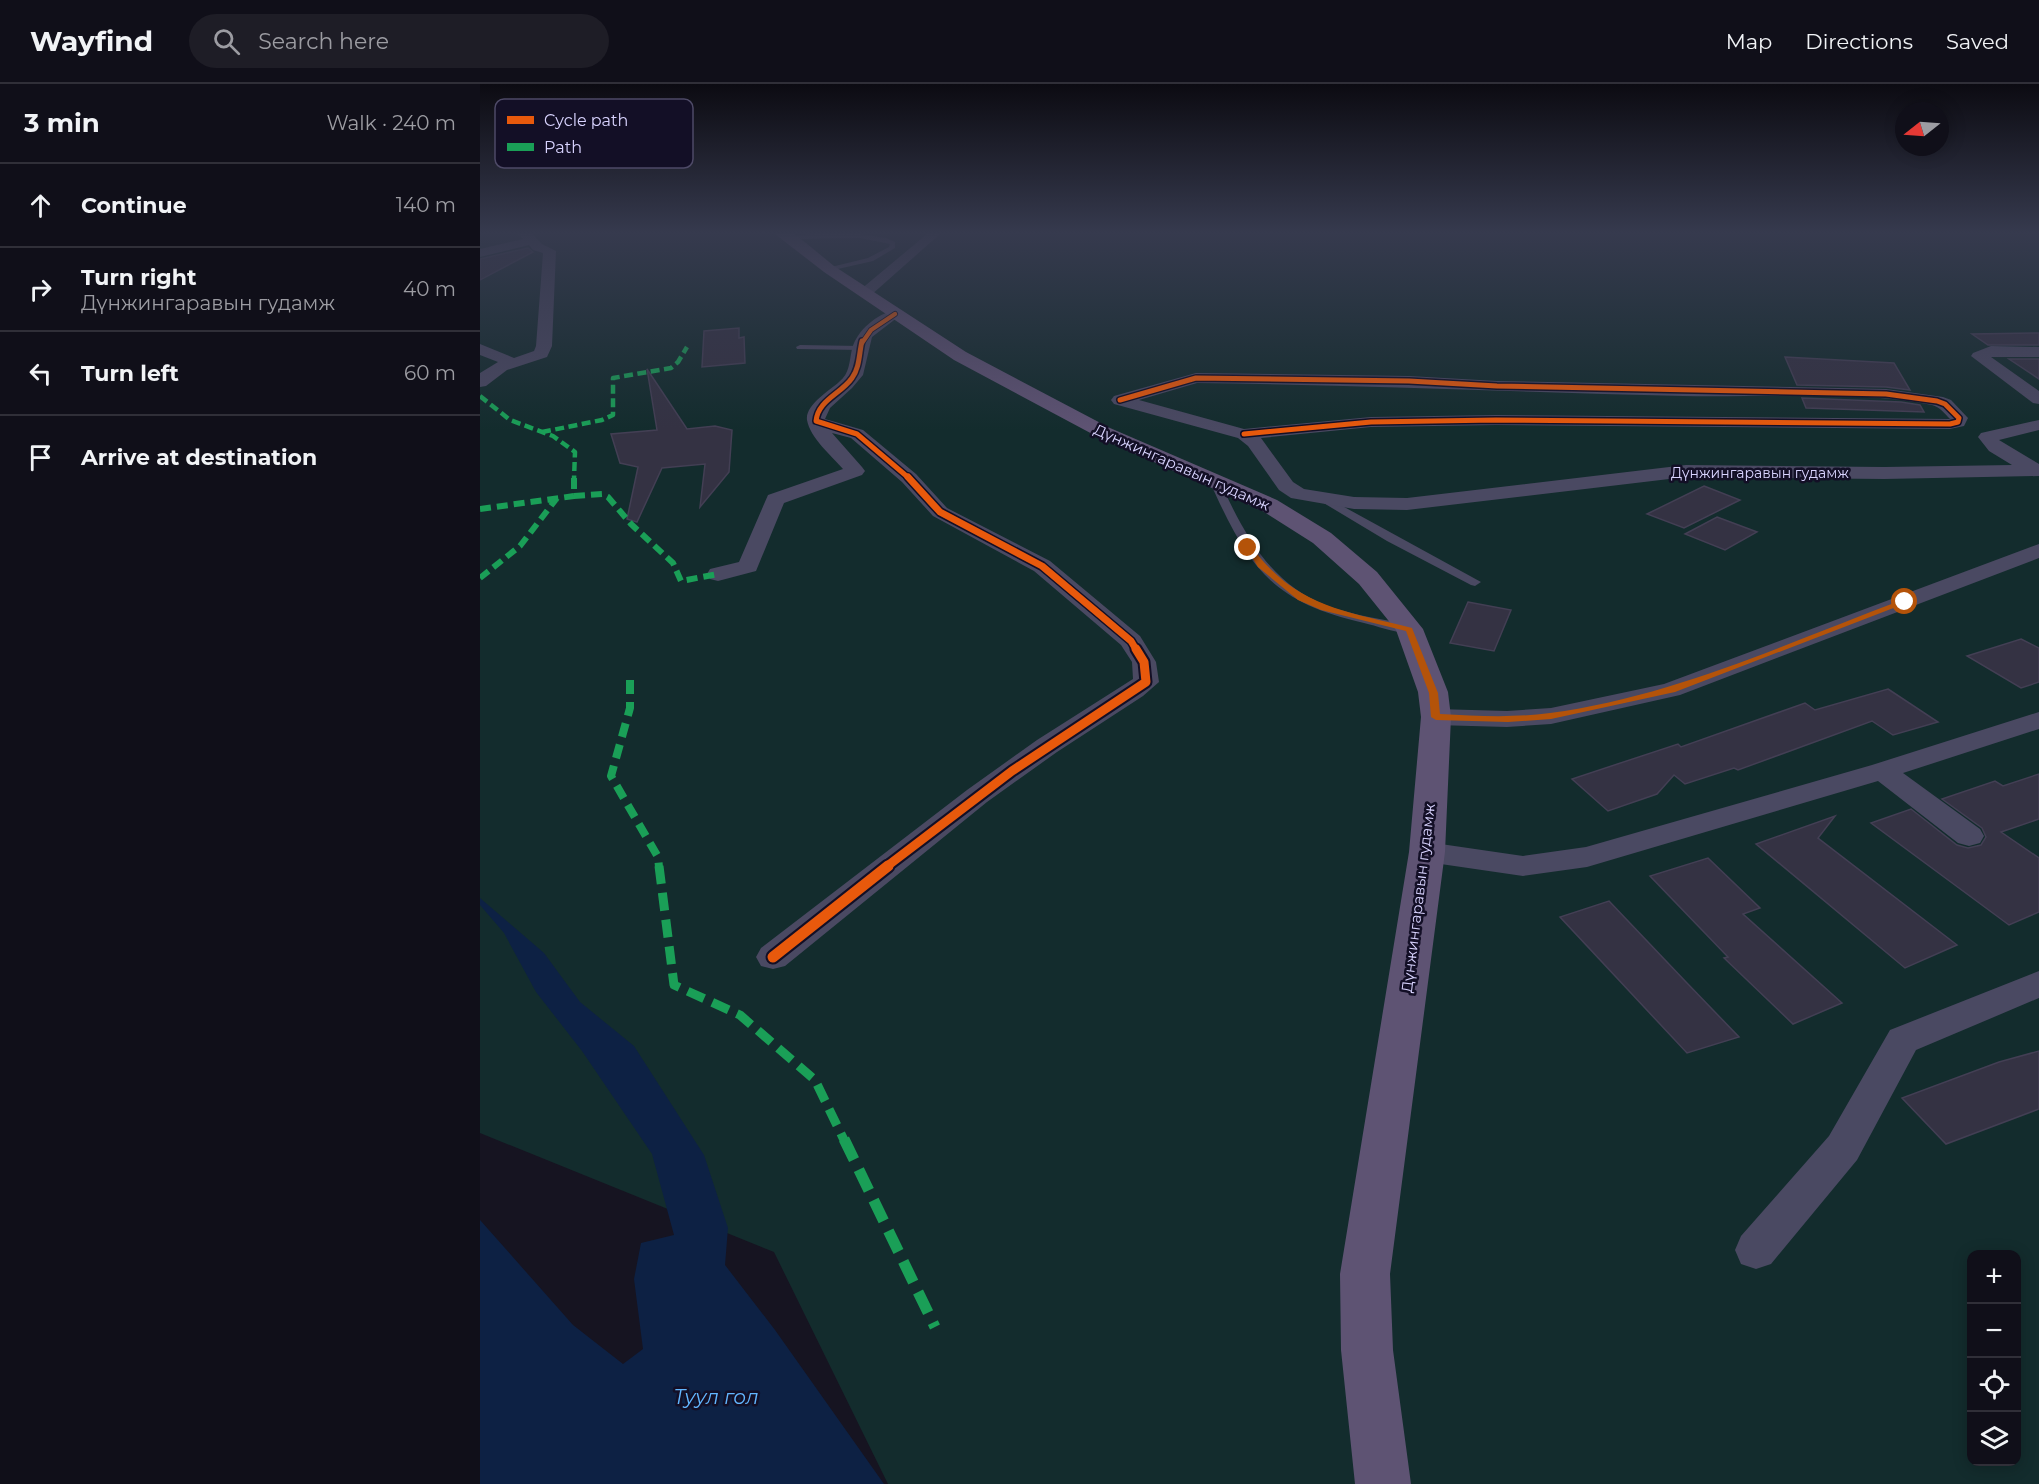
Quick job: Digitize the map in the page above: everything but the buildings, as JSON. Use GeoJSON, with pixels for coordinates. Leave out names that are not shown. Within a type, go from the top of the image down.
{"type":"FeatureCollection","features":[{"type":"Feature","properties":{"kind":"main road","name":"Дүнжингаравын гудамж"},"geometry":{"type":"LineString","coordinates":[[874,299],[960,356],[1103,432],[1214,480],[1283,500],[1368,578],[1409,630],[1433,693],[1436,717],[1427,852],[1365,1274],[1367,1350],[1383,1484]]}},
{"type":"Feature","properties":{"kind":"street"},"geometry":{"type":"LineString","coordinates":[[480,382],[486,374],[511,362],[539,356],[544,346],[547,299]]}},
{"type":"Feature","properties":{"kind":"street"},"geometry":{"type":"LineString","coordinates":[[718,574],[748,566],[775,499],[855,471],[823,434],[815,414],[854,377],[865,336],[895,314]]}},
{"type":"Feature","properties":{"kind":"street"},"geometry":{"type":"LineString","coordinates":[[480,349],[511,362]]}},
{"type":"Feature","properties":{"kind":"street"},"geometry":{"type":"LineString","coordinates":[[2039,352],[1990,351],[1978,356],[2039,399]]}},
{"type":"Feature","properties":{"kind":"street"},"geometry":{"type":"LineString","coordinates":[[1196,378],[1409,381],[1497,386],[1697,391],[1795,390],[1886,394],[1937,401],[1944,404],[1959,418],[1958,422],[1950,424],[1496,420],[1371,422],[1244,434],[1120,400],[1177,381],[1196,378]]}},
{"type":"Feature","properties":{"kind":"street"},"geometry":{"type":"LineString","coordinates":[[773,957],[1047,746],[1116,704],[1146,682],[1144,662],[1131,641],[1042,566],[940,512],[909,478],[857,434],[816,421]]}},
{"type":"Feature","properties":{"kind":"street"},"geometry":{"type":"LineString","coordinates":[[2036,469],[1996,447],[1987,437],[2039,425]]}},
{"type":"Feature","properties":{"kind":"street","name":"Дүнжингаравын гудамж"},"geometry":{"type":"LineString","coordinates":[[1244,434],[1255,442],[1286,486],[1283,500],[1407,504],[1686,471],[1884,473],[2036,469]]}},
{"type":"Feature","properties":{"kind":"street"},"geometry":{"type":"LineString","coordinates":[[1436,717],[1508,719],[1551,716],[1671,690],[2039,550]]}},
{"type":"Feature","properties":{"kind":"street"},"geometry":{"type":"LineString","coordinates":[[1427,852],[1523,866],[1587,857],[1882,771],[2039,720]]}},
{"type":"Feature","properties":{"kind":"street"},"geometry":{"type":"LineString","coordinates":[[1882,771],[1969,836]]}},
{"type":"Feature","properties":{"kind":"street"},"geometry":{"type":"LineString","coordinates":[[1756,1250],[1843,1148],[1903,1040],[2039,984]]}},
{"type":"Feature","properties":{"kind":"lane"},"geometry":{"type":"LineString","coordinates":[[800,346],[861,348]]}},
{"type":"Feature","properties":{"kind":"lane"},"geometry":{"type":"LineString","coordinates":[[1214,480],[1248,548],[1276,580],[1301,598],[1323,608],[1409,630]]}},
{"type":"Feature","properties":{"kind":"lane"},"geometry":{"type":"LineString","coordinates":[[1326,500],[1391,539],[1475,582]]}},
{"type":"Feature","properties":{"kind":"green space"},"geometry":{"type":"Polygon","coordinates":[[[480,299],[2039,299],[2039,1484],[888,1484],[774,1252],[480,1133],[480,299]]]}},
{"type":"Feature","properties":{"kind":"water","name":"Туул гол"},"geometry":{"type":"Polygon","coordinates":[[[480,898],[544,953],[580,1002],[634,1046],[704,1155],[728,1228],[725,1265],[775,1330],[884,1484],[480,1484],[480,1220],[573,1325],[623,1364],[643,1349],[634,1279],[641,1243],[674,1235],[652,1154],[582,1051],[536,992],[504,933],[480,905],[480,898]]]}},
{"type":"Feature","properties":{"kind":"marked path"},"geometry":{"type":"LineString","coordinates":[[542,432],[602,420],[613,415],[613,378],[671,368],[678,362],[687,347]]}},
{"type":"Feature","properties":{"kind":"marked path"},"geometry":{"type":"LineString","coordinates":[[480,396],[510,420],[553,436],[575,452],[574,496],[480,509]]}},
{"type":"Feature","properties":{"kind":"marked path"},"geometry":{"type":"LineString","coordinates":[[574,496],[602,494],[608,497],[631,524],[673,563],[681,581],[718,574]]}},
{"type":"Feature","properties":{"kind":"marked path"},"geometry":{"type":"LineString","coordinates":[[480,578],[520,546],[557,498]]}},
{"type":"Feature","properties":{"kind":"marked path"},"geometry":{"type":"LineString","coordinates":[[630,680],[630,708],[611,776],[658,857],[674,985],[740,1015],[815,1080],[935,1327]]}},
{"type":"Feature","properties":{"kind":"cycle path"},"geometry":{"type":"LineString","coordinates":[[773,957],[977,796],[1047,746],[1146,682],[1144,662],[1131,641],[1042,566],[940,512],[909,478],[857,434],[816,421],[819,410],[847,385],[854,375],[865,336],[874,327],[895,314]]}},
{"type":"Feature","properties":{"kind":"cycle path"},"geometry":{"type":"LineString","coordinates":[[1120,400],[1196,378],[1409,381],[1497,386],[1886,394],[1937,401],[1945,404],[1959,418],[1958,422],[1950,424],[1496,420],[1371,422],[1244,434]]}},
{"type":"Feature","properties":{"kind":"route"},"geometry":{"type":"LineString","coordinates":[[1248,548],[1276,580],[1301,598],[1323,608],[1409,630],[1433,693],[1436,717],[1508,719],[1551,716],[1671,690],[1905,602]]}}]}
